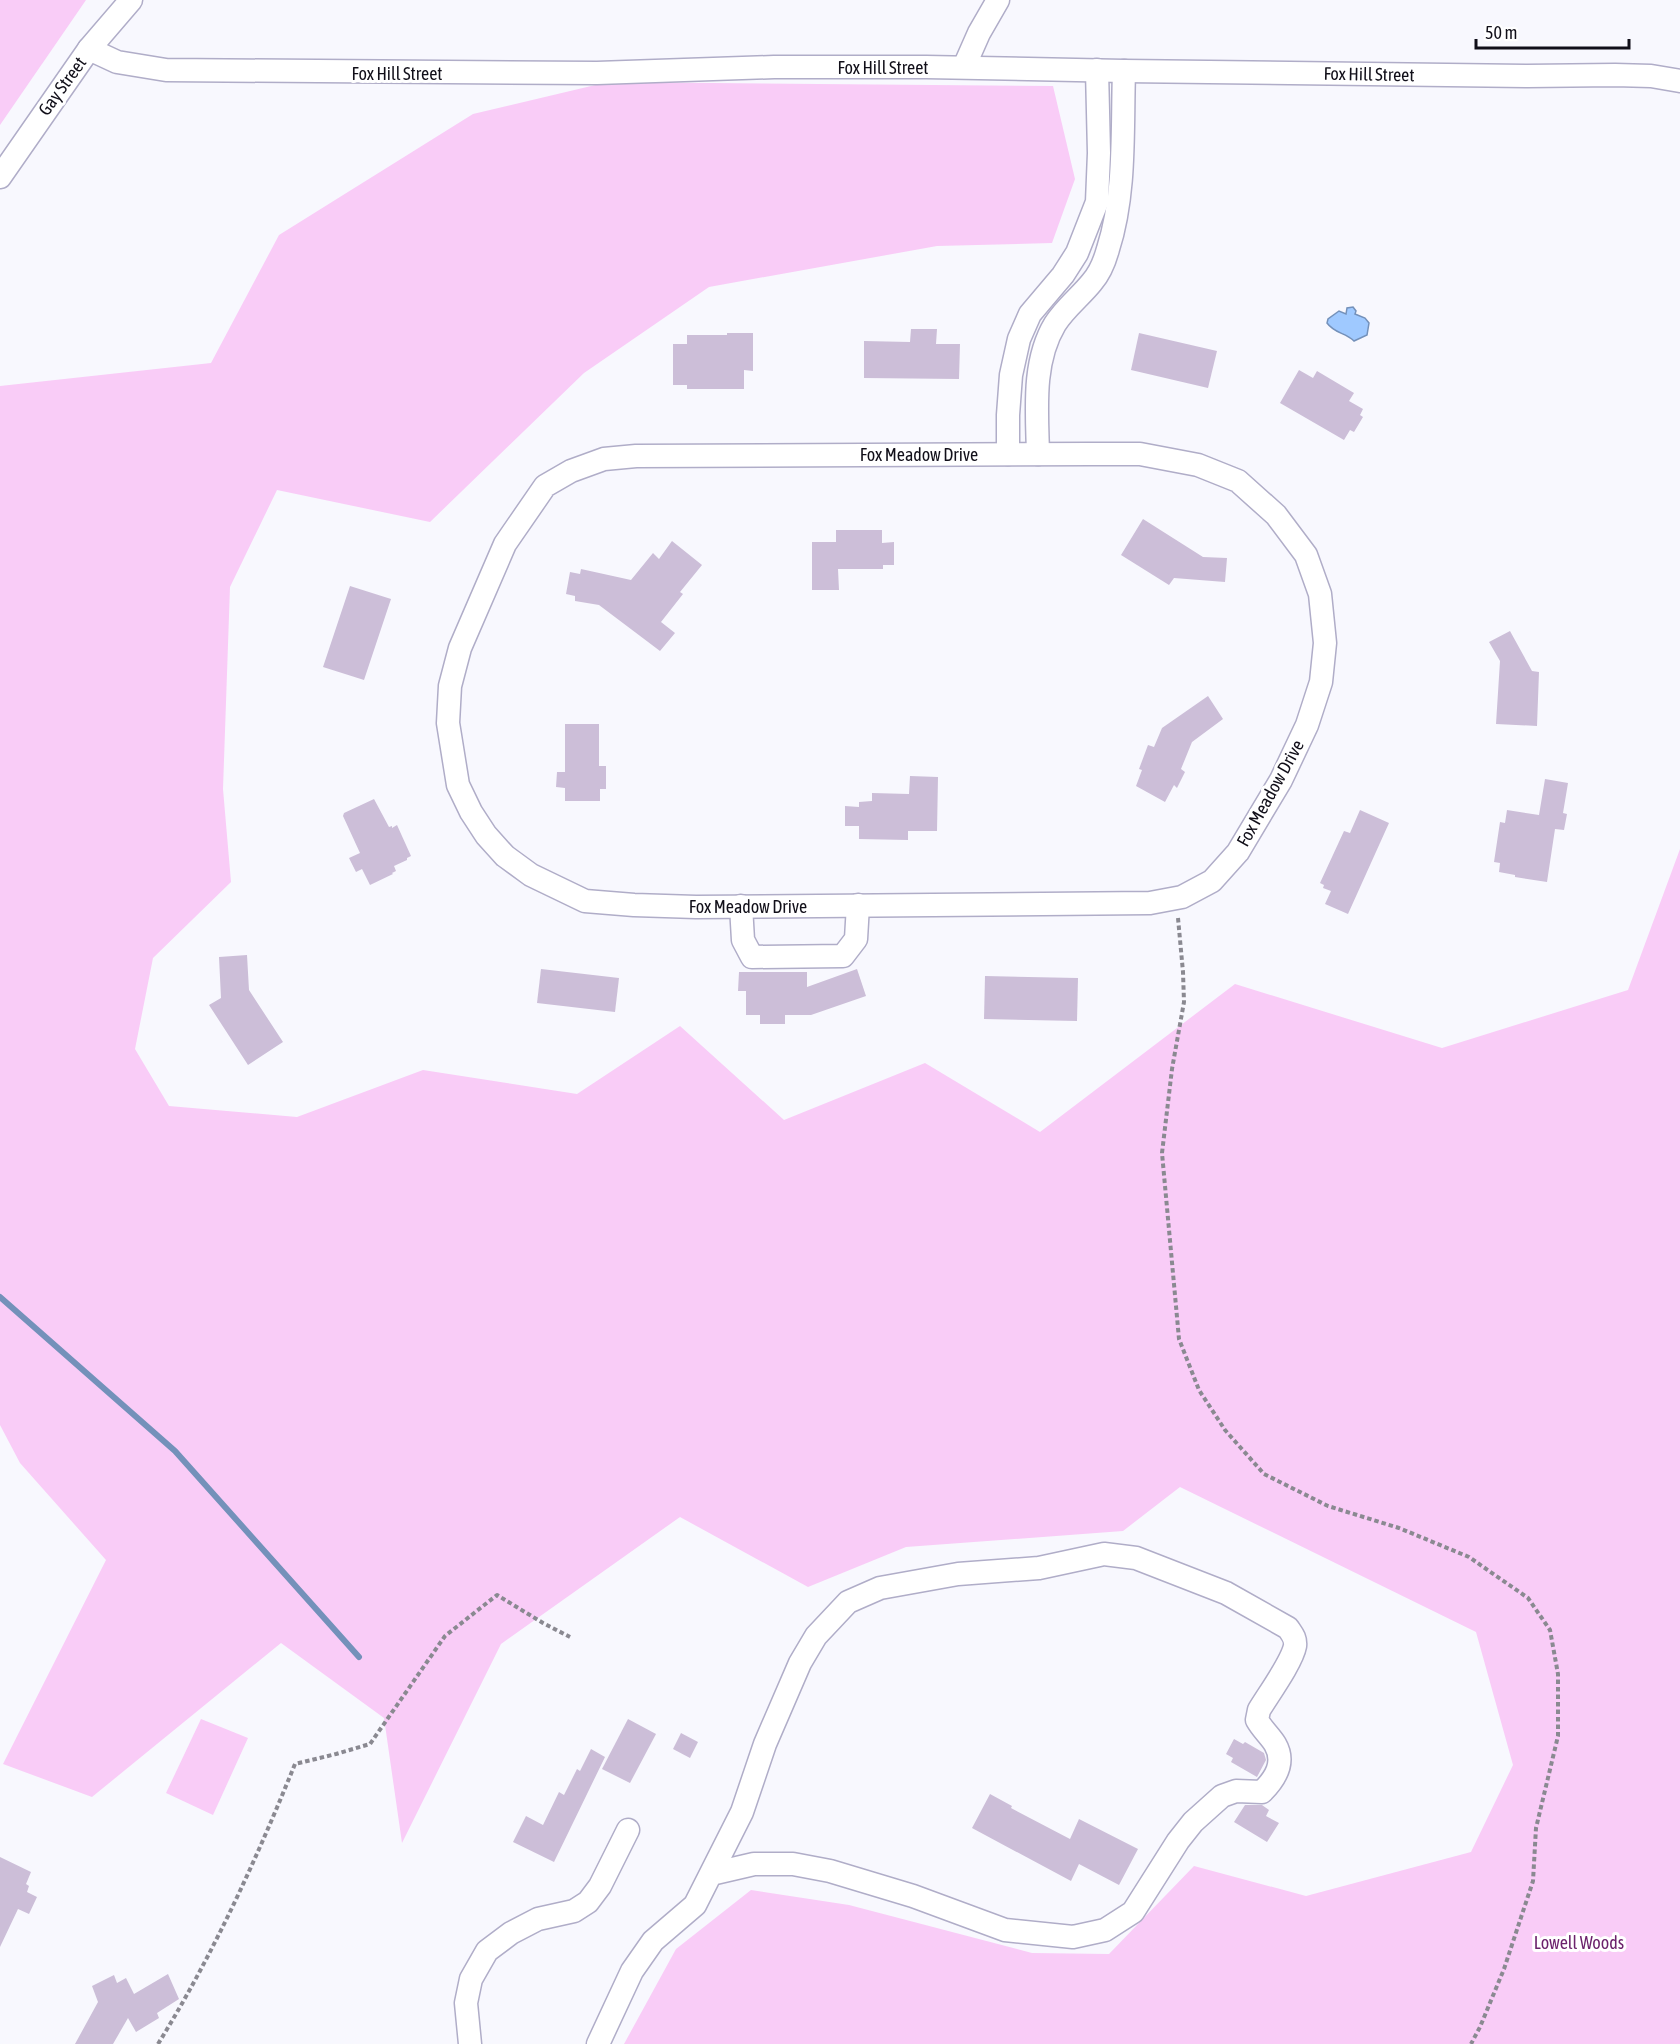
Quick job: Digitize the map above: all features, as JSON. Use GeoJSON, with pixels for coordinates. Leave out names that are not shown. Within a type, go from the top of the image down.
{"type":"FeatureCollection","features":[{"type":"Feature","properties":{"kind":"street","name":"Gay Street"},"geometry":{"type":"LineString","coordinates":[[0,177],[89,49],[131,0]]}},
{"type":"Feature","properties":{"kind":"street"},"geometry":{"type":"LineString","coordinates":[[964,67],[979,33],[998,0]]}},
{"type":"Feature","properties":{"kind":"street","name":"Fox Hill Street"},"geometry":{"type":"LineString","coordinates":[[89,49],[117,62],[166,70],[597,73],[774,67],[964,67],[1527,76],[1615,75],[1651,76],[1680,81]]}},
{"type":"Feature","properties":{"kind":"street"},"geometry":{"type":"LineString","coordinates":[[1008,454],[1011,375],[1019,339],[1030,314],[1064,275],[1077,253],[1097,202],[1099,153],[1096,70]]}},
{"type":"Feature","properties":{"kind":"street"},"geometry":{"type":"LineString","coordinates":[[1038,454],[1037,394],[1045,345],[1056,322],[1094,280],[1107,251],[1116,220],[1120,188],[1124,71]]}},
{"type":"Feature","properties":{"kind":"street","name":"Fox Meadow Drive"},"geometry":{"type":"LineString","coordinates":[[1008,454],[1140,454],[1198,465],[1238,481],[1276,515],[1306,555],[1320,594],[1325,643],[1321,682],[1307,725],[1262,813],[1238,852],[1212,881],[1182,897],[1150,903],[634,905],[585,901],[531,875],[505,856],[486,835],[471,812],[458,785],[448,723],[450,686],[460,648],[505,544],[545,486],[571,471],[604,459],[636,456],[1008,454]]}},
{"type":"Feature","properties":{"kind":"street"},"geometry":{"type":"LineString","coordinates":[[741,906],[743,940],[752,957],[843,956],[856,939],[858,905]]}},
{"type":"Feature","properties":{"kind":"street"},"geometry":{"type":"LineString","coordinates":[[598,2044],[632,1971],[653,1941],[695,1905],[742,1812],[765,1744],[800,1663],[816,1636],[848,1602],[880,1588],[958,1574],[1039,1568],[1104,1554],[1136,1558],[1226,1593],[1288,1629],[1294,1636],[1296,1644],[1292,1655],[1259,1710],[1257,1720],[1275,1743],[1280,1757],[1279,1769],[1271,1783],[1262,1792],[1236,1791],[1222,1796],[1178,1841],[1133,1912],[1106,1930],[1073,1937],[1005,1930],[913,1896],[830,1870],[793,1864],[754,1864],[711,1874]]}},
{"type":"Feature","properties":{"kind":"street"},"geometry":{"type":"LineString","coordinates":[[470,2044],[466,2003],[471,1979],[488,1951],[511,1934],[538,1919],[574,1911],[588,1902],[600,1886],[628,1830]]}},
{"type":"Feature","properties":{"kind":"path"},"geometry":{"type":"LineString","coordinates":[[1175,899],[1184,972],[1184,1002],[1172,1069],[1162,1153],[1179,1339],[1199,1389],[1225,1430],[1264,1474],[1328,1506],[1399,1528],[1468,1557],[1528,1598],[1550,1630],[1558,1674],[1558,1736],[1536,1828],[1533,1881],[1504,1969],[1471,2044]]}},
{"type":"Feature","properties":{"kind":"path"},"geometry":{"type":"LineString","coordinates":[[158,2044],[181,2007],[227,1918],[261,1847],[295,1764],[336,1755],[370,1744],[445,1636],[497,1596],[570,1637]]}},
{"type":"Feature","properties":{"kind":"green space"},"geometry":{"type":"Polygon","coordinates":[[[0,0],[86,0],[0,125],[0,0]]]}},
{"type":"Feature","properties":{"kind":"green space","name":"Lowell Woods"},"geometry":{"type":"Polygon","coordinates":[[[608,82],[1053,86],[1075,179],[1052,243],[937,246],[709,287],[584,373],[430,522],[277,490],[230,587],[223,789],[231,882],[153,958],[135,1049],[169,1106],[297,1117],[423,1070],[577,1094],[680,1026],[784,1120],[925,1063],[1040,1132],[1235,984],[1442,1048],[1628,990],[1680,849],[1680,2044],[624,2044],[676,1949],[751,1890],[849,1905],[1032,1953],[1109,1954],[1194,1866],[1306,1896],[1471,1852],[1513,1765],[1476,1632],[1180,1487],[1123,1531],[906,1547],[808,1587],[680,1517],[501,1644],[402,1843],[384,1718],[281,1643],[92,1797],[3,1764],[106,1560],[20,1463],[0,1425],[0,386],[211,363],[279,235],[473,114],[608,82]]]}},
{"type":"Feature","properties":{"kind":"green space"},"geometry":{"type":"Polygon","coordinates":[[[201,1719],[248,1738],[213,1815],[166,1793],[201,1719]]]}},
{"type":"Feature","properties":{"kind":"water"},"geometry":{"type":"Polygon","coordinates":[[[1353,307],[1355,314],[1365,318],[1369,323],[1367,335],[1354,341],[1327,323],[1328,319],[1339,311],[1346,314],[1347,308],[1353,307]]]}},
{"type":"Feature","properties":{"kind":"building"},"geometry":{"type":"Polygon","coordinates":[[[911,329],[937,329],[936,344],[960,344],[959,379],[864,378],[864,341],[910,342],[911,329]]]}},
{"type":"Feature","properties":{"kind":"building"},"geometry":{"type":"Polygon","coordinates":[[[727,333],[753,333],[753,371],[744,370],[744,389],[687,389],[687,385],[673,385],[673,344],[687,344],[687,335],[727,335],[727,333]]]}},
{"type":"Feature","properties":{"kind":"building"},"geometry":{"type":"Polygon","coordinates":[[[1139,333],[1217,351],[1208,388],[1131,370],[1139,333]]]}},
{"type":"Feature","properties":{"kind":"building"},"geometry":{"type":"Polygon","coordinates":[[[1299,370],[1313,378],[1317,371],[1354,393],[1349,401],[1363,409],[1360,415],[1363,417],[1354,432],[1350,430],[1344,440],[1280,403],[1299,370]]]}},
{"type":"Feature","properties":{"kind":"building"},"geometry":{"type":"Polygon","coordinates":[[[1143,519],[1203,557],[1227,558],[1225,582],[1174,578],[1169,585],[1121,555],[1143,519]]]}},
{"type":"Feature","properties":{"kind":"building"},"geometry":{"type":"Polygon","coordinates":[[[836,530],[882,530],[882,543],[894,542],[894,565],[883,565],[883,569],[838,569],[839,590],[812,590],[812,542],[836,542],[836,530]]]}},
{"type":"Feature","properties":{"kind":"building"},"geometry":{"type":"Polygon","coordinates":[[[672,541],[702,565],[680,592],[683,594],[661,622],[675,633],[660,651],[599,605],[575,601],[575,596],[566,594],[570,572],[580,574],[581,569],[631,580],[653,553],[659,559],[672,541]]]}},
{"type":"Feature","properties":{"kind":"building"},"geometry":{"type":"Polygon","coordinates":[[[350,586],[391,599],[364,680],[323,667],[350,586]]]}},
{"type":"Feature","properties":{"kind":"building"},"geometry":{"type":"Polygon","coordinates":[[[1510,631],[1532,671],[1539,672],[1537,726],[1496,724],[1500,661],[1489,642],[1510,631]]]}},
{"type":"Feature","properties":{"kind":"building"},"geometry":{"type":"Polygon","coordinates":[[[1208,696],[1223,719],[1192,742],[1181,769],[1185,772],[1177,788],[1174,785],[1165,802],[1136,786],[1142,770],[1139,769],[1148,745],[1154,747],[1162,728],[1208,696]]]}},
{"type":"Feature","properties":{"kind":"building"},"geometry":{"type":"Polygon","coordinates":[[[565,724],[599,724],[599,766],[606,766],[606,789],[600,789],[600,801],[565,801],[565,788],[556,787],[557,772],[565,772],[565,724]]]}},
{"type":"Feature","properties":{"kind":"building"},"geometry":{"type":"Polygon","coordinates":[[[910,776],[938,777],[937,831],[908,831],[908,840],[859,839],[859,826],[845,826],[845,806],[859,807],[859,802],[872,801],[872,793],[909,794],[910,776]]]}},
{"type":"Feature","properties":{"kind":"building"},"geometry":{"type":"Polygon","coordinates":[[[1545,779],[1568,783],[1563,813],[1567,814],[1564,830],[1555,829],[1547,882],[1499,872],[1500,863],[1494,862],[1500,822],[1505,823],[1507,810],[1539,815],[1545,779]]]}},
{"type":"Feature","properties":{"kind":"building"},"geometry":{"type":"Polygon","coordinates":[[[374,799],[389,827],[397,825],[411,856],[394,866],[396,871],[393,874],[370,885],[362,869],[356,872],[349,858],[360,853],[343,816],[344,813],[374,799]]]}},
{"type":"Feature","properties":{"kind":"building"},"geometry":{"type":"Polygon","coordinates":[[[1360,810],[1389,823],[1348,914],[1325,904],[1331,891],[1323,888],[1324,885],[1320,883],[1344,831],[1350,833],[1360,810]]]}},
{"type":"Feature","properties":{"kind":"building"},"geometry":{"type":"Polygon","coordinates":[[[247,955],[249,990],[283,1042],[248,1065],[209,1005],[221,998],[219,957],[247,955]]]}},
{"type":"Feature","properties":{"kind":"building"},"geometry":{"type":"Polygon","coordinates":[[[541,969],[619,978],[615,1012],[537,1003],[541,969]]]}},
{"type":"Feature","properties":{"kind":"building"},"geometry":{"type":"Polygon","coordinates":[[[857,969],[866,996],[811,1015],[785,1015],[785,1024],[760,1024],[760,1015],[746,1015],[746,991],[738,991],[739,972],[807,972],[807,987],[857,969]]]}},
{"type":"Feature","properties":{"kind":"building"},"geometry":{"type":"Polygon","coordinates":[[[985,976],[1078,978],[1077,1021],[984,1019],[985,976]]]}},
{"type":"Feature","properties":{"kind":"building"},"geometry":{"type":"Polygon","coordinates":[[[628,1719],[656,1734],[630,1783],[602,1769],[628,1719]]]}},
{"type":"Feature","properties":{"kind":"building"},"geometry":{"type":"Polygon","coordinates":[[[681,1733],[698,1742],[690,1758],[673,1749],[681,1733]]]}},
{"type":"Feature","properties":{"kind":"building"},"geometry":{"type":"Polygon","coordinates":[[[1234,1739],[1243,1744],[1245,1742],[1264,1753],[1266,1760],[1257,1777],[1231,1762],[1233,1758],[1226,1754],[1234,1739]]]}},
{"type":"Feature","properties":{"kind":"building"},"geometry":{"type":"Polygon","coordinates":[[[591,1749],[605,1757],[554,1862],[513,1842],[526,1816],[543,1825],[559,1792],[564,1795],[577,1769],[580,1771],[591,1749]]]}},
{"type":"Feature","properties":{"kind":"building"},"geometry":{"type":"Polygon","coordinates":[[[990,1794],[1012,1806],[1011,1808],[1070,1839],[1079,1819],[1138,1849],[1119,1885],[1079,1864],[1071,1881],[972,1828],[990,1794]]]}},
{"type":"Feature","properties":{"kind":"building"},"geometry":{"type":"Polygon","coordinates":[[[1245,1805],[1262,1805],[1269,1810],[1266,1816],[1279,1823],[1267,1842],[1234,1822],[1245,1805]]]}},
{"type":"Feature","properties":{"kind":"building"},"geometry":{"type":"Polygon","coordinates":[[[0,1857],[31,1872],[26,1884],[29,1886],[27,1892],[37,1897],[29,1914],[18,1909],[0,1947],[0,1857]]]}},
{"type":"Feature","properties":{"kind":"building"},"geometry":{"type":"Polygon","coordinates":[[[168,1974],[179,1999],[157,2013],[159,2018],[136,2032],[128,2018],[113,2044],[75,2044],[98,2002],[92,1986],[114,1975],[117,1983],[126,1978],[134,1994],[168,1974]]]}},
{"type":"Feature","properties":{"kind":"waterway"},"geometry":{"type":"LineString","coordinates":[[0,1297],[175,1451],[359,1657]]}}]}
